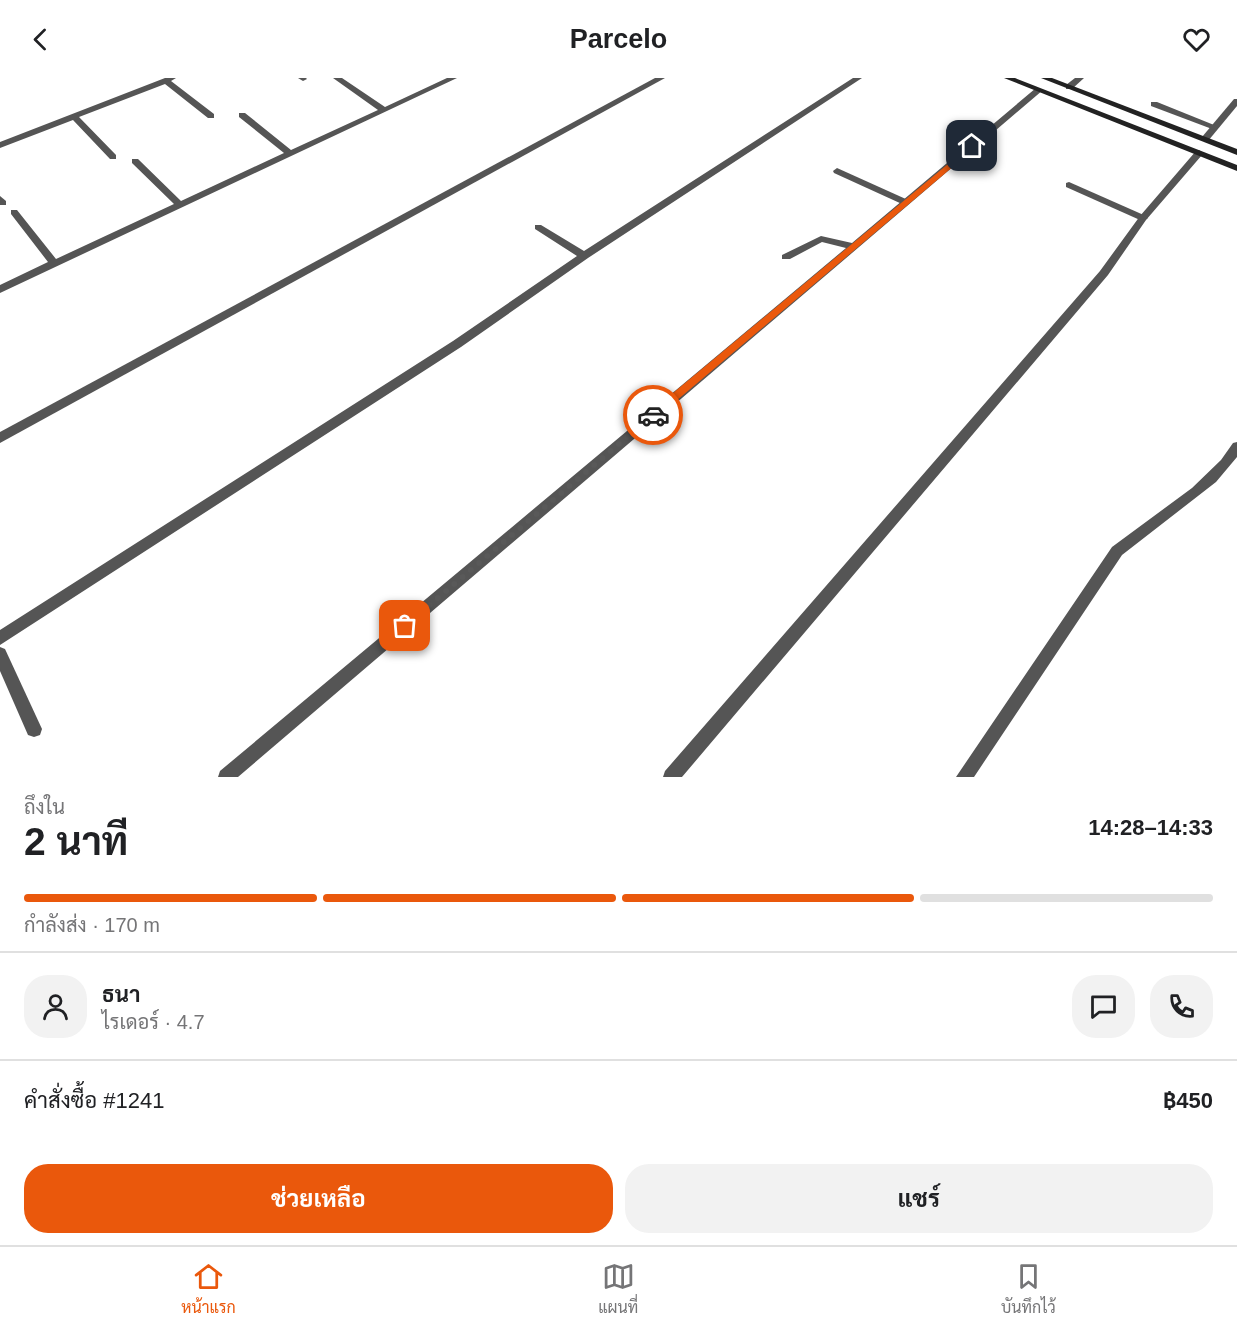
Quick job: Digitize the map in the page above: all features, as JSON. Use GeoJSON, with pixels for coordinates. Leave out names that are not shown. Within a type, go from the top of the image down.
{"type":"FeatureCollection","features":[{"type":"Feature","properties":{"kind":"main road"},"geometry":{"type":"LineString","coordinates":[[1008,78],[1237,168]]}},
{"type":"Feature","properties":{"kind":"main road"},"geometry":{"type":"LineString","coordinates":[[1053,79],[1237,152]]}},
{"type":"Feature","properties":{"kind":"street"},"geometry":{"type":"LineString","coordinates":[[0,145],[169,80],[184,78]]}},
{"type":"Feature","properties":{"kind":"street"},"geometry":{"type":"LineString","coordinates":[[337,78],[384,110]]}},
{"type":"Feature","properties":{"kind":"street"},"geometry":{"type":"LineString","coordinates":[[0,289],[453,78]]}},
{"type":"Feature","properties":{"kind":"street"},"geometry":{"type":"LineString","coordinates":[[0,438],[661,78]]}},
{"type":"Feature","properties":{"kind":"street"},"geometry":{"type":"LineString","coordinates":[[0,638],[457,344],[584,256],[858,78]]}},
{"type":"Feature","properties":{"kind":"street"},"geometry":{"type":"LineString","coordinates":[[1069,87],[1080,78]]}},
{"type":"Feature","properties":{"kind":"street"},"geometry":{"type":"LineString","coordinates":[[169,80],[211,116]]}},
{"type":"Feature","properties":{"kind":"street"},"geometry":{"type":"LineString","coordinates":[[226,777],[1039,90]]}},
{"type":"Feature","properties":{"kind":"street"},"geometry":{"type":"LineString","coordinates":[[1205,139],[1237,101]]}},
{"type":"Feature","properties":{"kind":"street"},"geometry":{"type":"LineString","coordinates":[[1154,104],[1215,127]]}},
{"type":"Feature","properties":{"kind":"street"},"geometry":{"type":"LineString","coordinates":[[242,115],[290,154]]}},
{"type":"Feature","properties":{"kind":"street"},"geometry":{"type":"LineString","coordinates":[[74,116],[113,157]]}},
{"type":"Feature","properties":{"kind":"street"},"geometry":{"type":"LineString","coordinates":[[671,777],[1104,273],[1143,218],[1199,153]]}},
{"type":"Feature","properties":{"kind":"street"},"geometry":{"type":"LineString","coordinates":[[135,161],[180,205]]}},
{"type":"Feature","properties":{"kind":"street"},"geometry":{"type":"LineString","coordinates":[[837,171],[905,202]]}},
{"type":"Feature","properties":{"kind":"street"},"geometry":{"type":"LineString","coordinates":[[1069,185],[1143,218]]}},
{"type":"Feature","properties":{"kind":"street"},"geometry":{"type":"LineString","coordinates":[[14,212],[55,264]]}},
{"type":"Feature","properties":{"kind":"street"},"geometry":{"type":"LineString","coordinates":[[538,227],[584,256]]}},
{"type":"Feature","properties":{"kind":"street"},"geometry":{"type":"LineString","coordinates":[[786,257],[821,238],[852,246]]}},
{"type":"Feature","properties":{"kind":"street"},"geometry":{"type":"LineString","coordinates":[[964,777],[1117,551],[1136,534],[1205,486],[1230,459],[1237,447]]}},
{"type":"Feature","properties":{"kind":"street"},"geometry":{"type":"LineString","coordinates":[[0,654],[34,729]]}},
{"type":"Feature","properties":{"kind":"way so far"},"geometry":{"type":"LineString","coordinates":[[405,626],[653,415]]}},
{"type":"Feature","properties":{"kind":"route"},"geometry":{"type":"LineString","coordinates":[[653,415],[972,146]]}}]}
